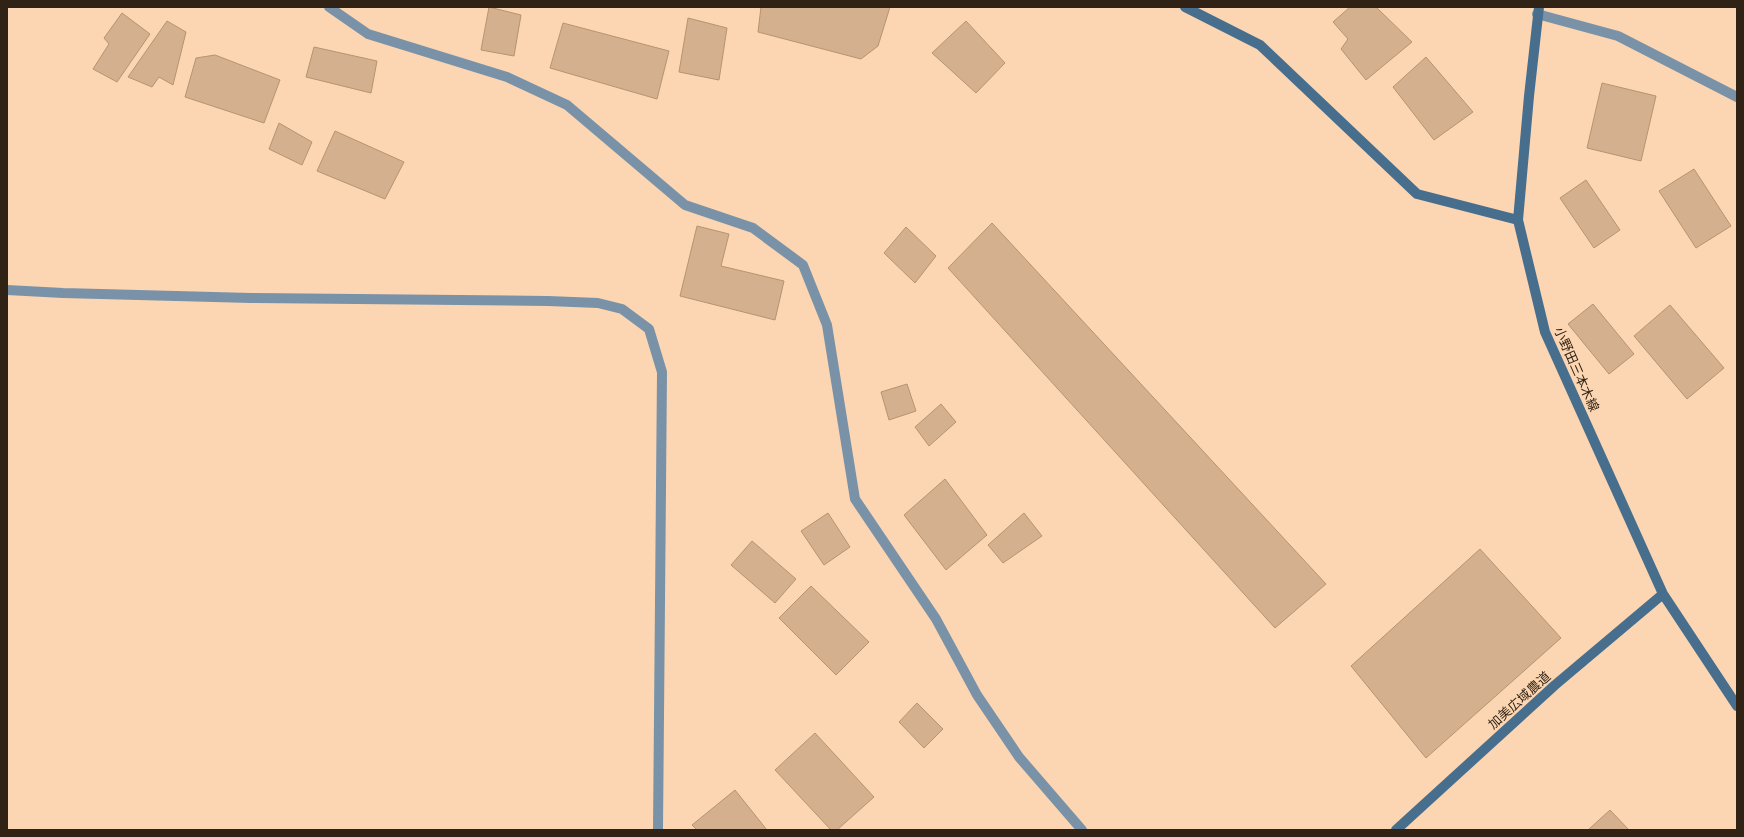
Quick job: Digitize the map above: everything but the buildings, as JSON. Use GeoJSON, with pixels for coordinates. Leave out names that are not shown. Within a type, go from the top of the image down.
{"type":"FeatureCollection","features":[{"type":"Feature","properties":{"kind":"street"},"geometry":{"type":"LineString","coordinates":[[329,7],[368,34],[507,77],[567,105],[685,205],[753,228],[803,265],[827,325],[855,499],[936,619],[977,696],[1019,758],[1082,830]]}},
{"type":"Feature","properties":{"kind":"street"},"geometry":{"type":"LineString","coordinates":[[1185,7],[1260,45],[1417,194],[1518,220]]}},
{"type":"Feature","properties":{"kind":"street"},"geometry":{"type":"LineString","coordinates":[[1538,10],[1618,36],[1737,97]]}},
{"type":"Feature","properties":{"kind":"street","name":"小野田三本木線"},"geometry":{"type":"LineString","coordinates":[[1538,10],[1518,220],[1545,332],[1664,594],[1737,706]]}},
{"type":"Feature","properties":{"kind":"street"},"geometry":{"type":"LineString","coordinates":[[7,290],[251,298],[548,300],[598,303],[622,309],[649,329],[662,372],[658,830]]}},
{"type":"Feature","properties":{"kind":"street","name":"加美広域農道"},"geometry":{"type":"LineString","coordinates":[[1396,830],[1554,685],[1664,594]]}}]}
